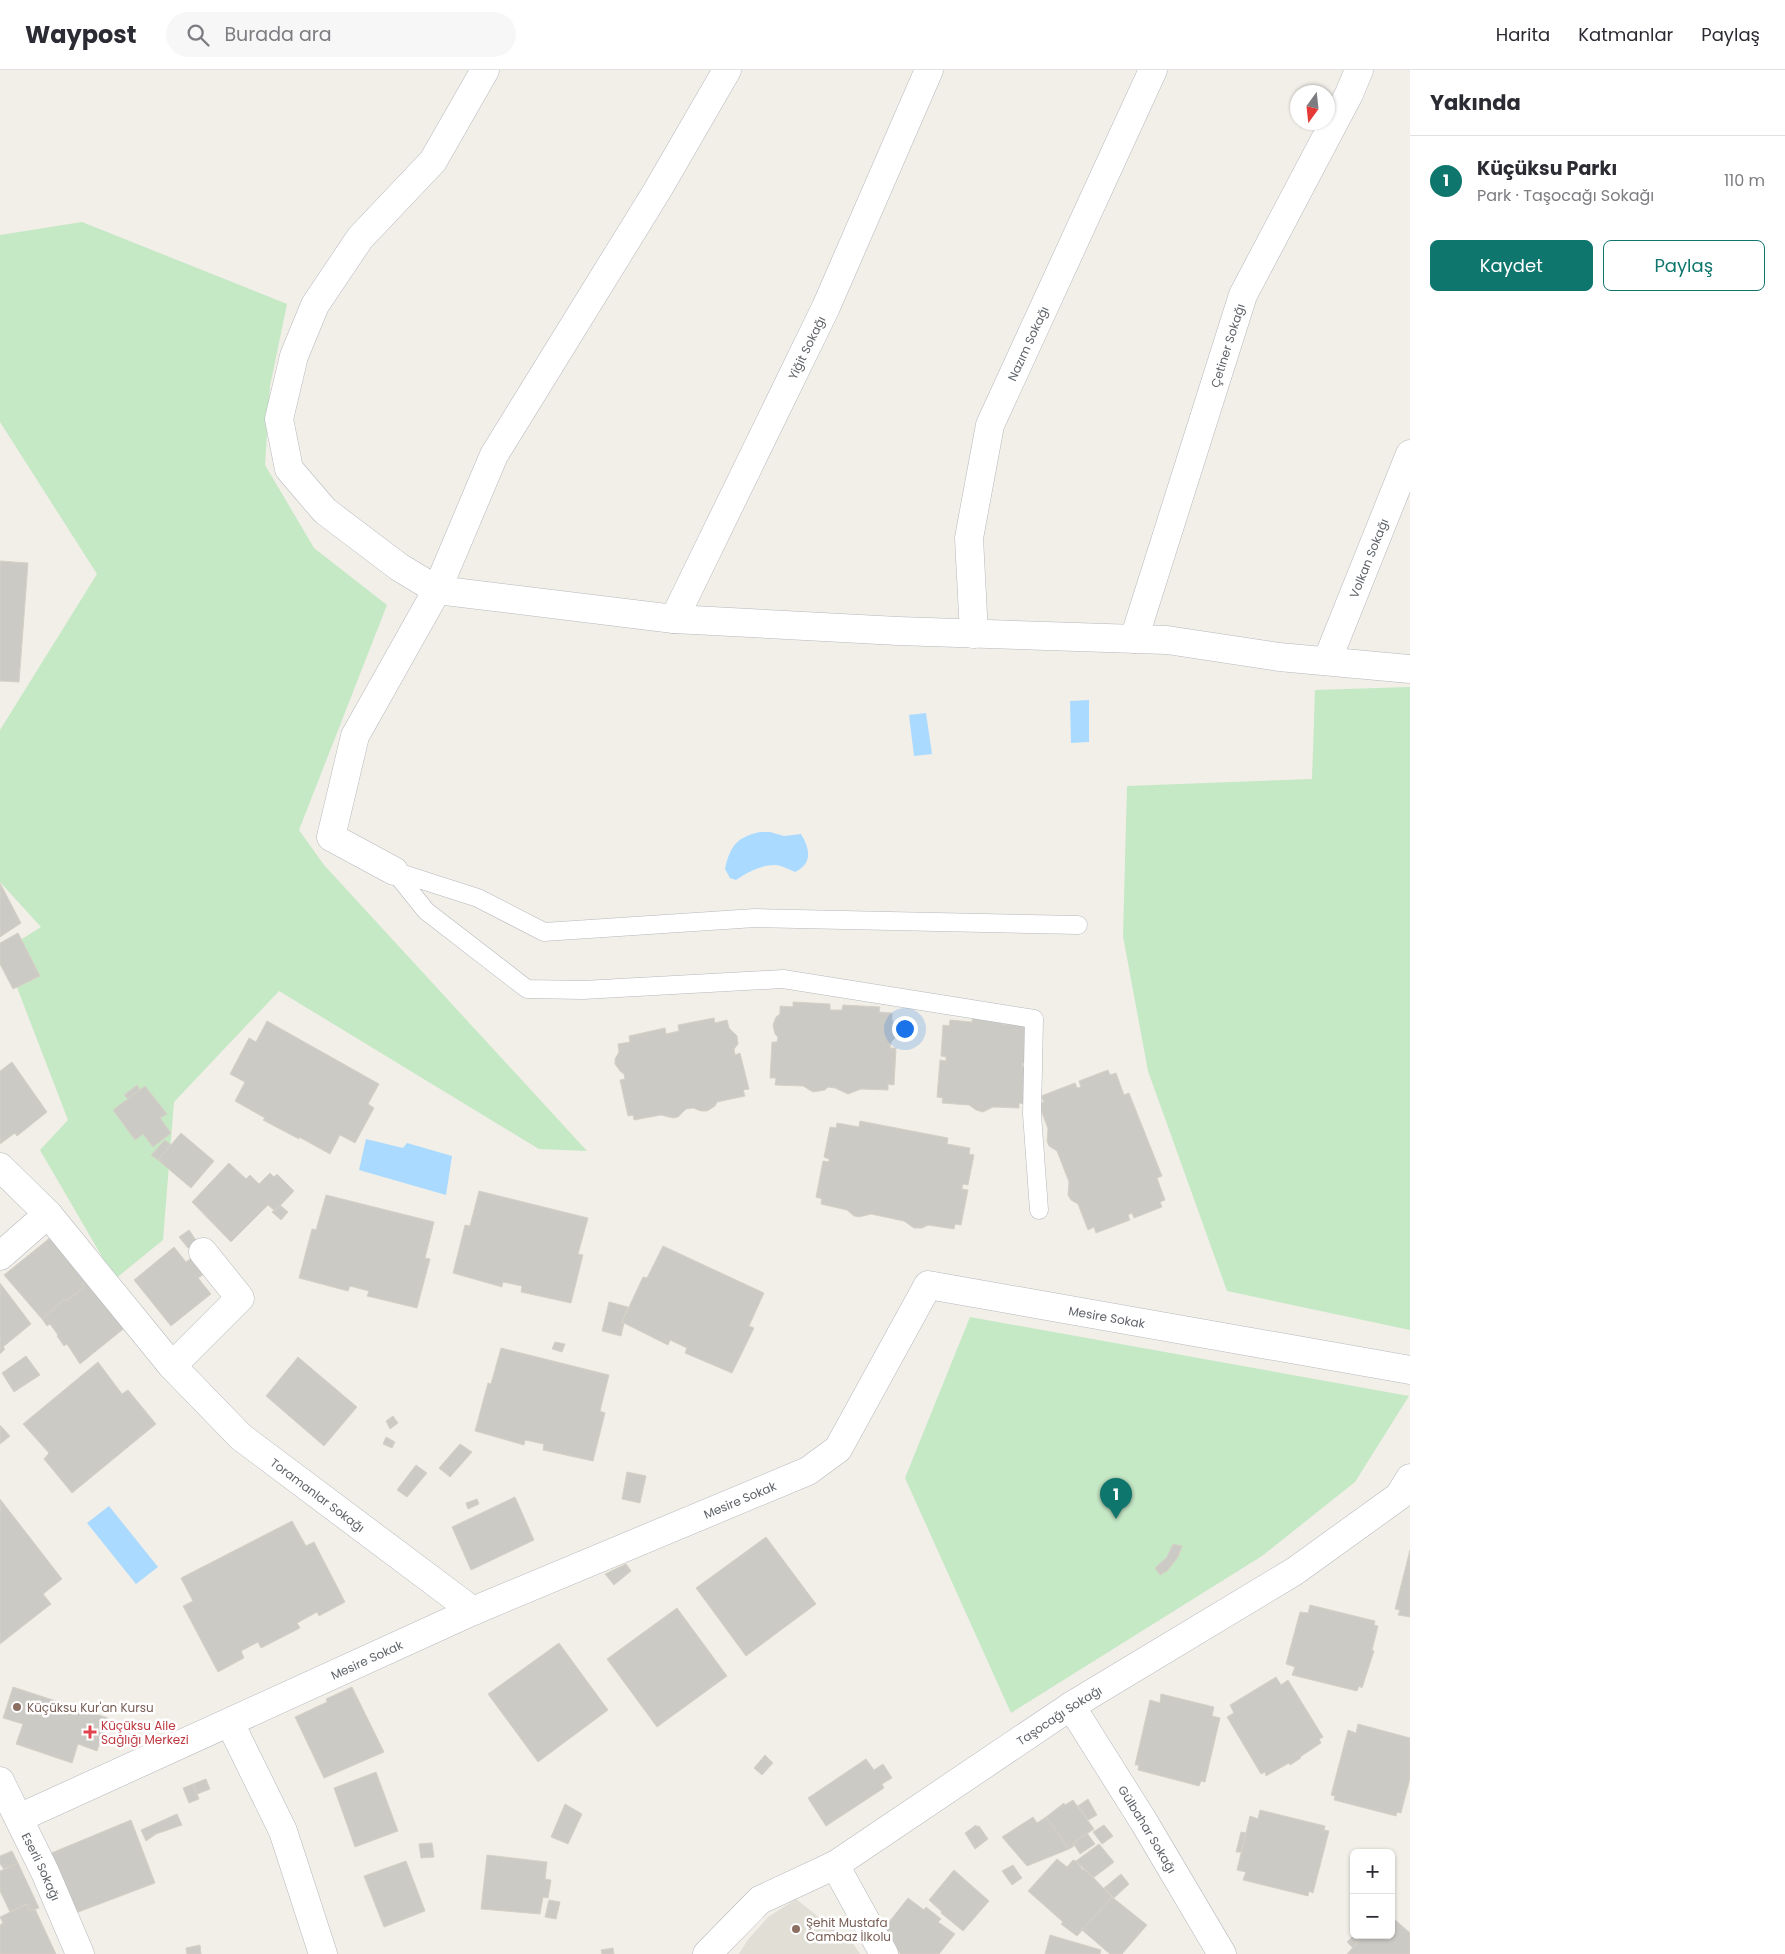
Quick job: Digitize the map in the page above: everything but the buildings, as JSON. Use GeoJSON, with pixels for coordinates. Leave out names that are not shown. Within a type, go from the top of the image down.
{"type":"FeatureCollection","features":[{"type":"Feature","properties":{"kind":"street"},"geometry":{"type":"LineString","coordinates":[[485,70],[433,161],[360,238],[315,305],[294,356],[279,419],[289,469],[325,511],[399,567],[438,590],[674,619],[974,634],[1167,640],[1279,657],[1410,669]]}},
{"type":"Feature","properties":{"kind":"street"},"geometry":{"type":"LineString","coordinates":[[394,871],[331,837],[355,736],[438,590],[494,455],[658,191],[726,70]]}},
{"type":"Feature","properties":{"kind":"street","name":"Yiğit Sokağı"},"geometry":{"type":"LineString","coordinates":[[674,619],[826,307],[929,70]]}},
{"type":"Feature","properties":{"kind":"street","name":"Nazım Sokağı"},"geometry":{"type":"LineString","coordinates":[[974,634],[969,538],[990,425],[1153,70]]}},
{"type":"Feature","properties":{"kind":"street","name":"Çetiner Sokağı"},"geometry":{"type":"LineString","coordinates":[[1134,639],[1243,295],[1349,94],[1359,70]]}},
{"type":"Feature","properties":{"kind":"street","name":"Volkan Sokağı"},"geometry":{"type":"LineString","coordinates":[[1327,661],[1410,454]]}},
{"type":"Feature","properties":{"kind":"street","name":"Toramanlar Sokağı"},"geometry":{"type":"LineString","coordinates":[[0,1167],[48,1214],[172,1366],[241,1437],[473,1611]]}},
{"type":"Feature","properties":{"kind":"street"},"geometry":{"type":"LineString","coordinates":[[0,1256],[48,1214]]}},
{"type":"Feature","properties":{"kind":"street"},"geometry":{"type":"LineString","coordinates":[[172,1366],[240,1298],[203,1252]]}},
{"type":"Feature","properties":{"kind":"street","name":"Mesire Sokak"},"geometry":{"type":"LineString","coordinates":[[19,1818],[473,1611],[808,1471],[838,1449],[928,1285],[1410,1370]]}},
{"type":"Feature","properties":{"kind":"street","name":"Taşocağı Sokağı"},"geometry":{"type":"LineString","coordinates":[[707,1954],[760,1900],[836,1865],[1070,1706],[1295,1571],[1399,1496],[1410,1478]]}},
{"type":"Feature","properties":{"kind":"street","name":"Gülbahar Sokağı"},"geometry":{"type":"LineString","coordinates":[[1070,1706],[1144,1822],[1222,1954]]}},
{"type":"Feature","properties":{"kind":"street"},"geometry":{"type":"LineString","coordinates":[[230,1723],[283,1831],[323,1954]]}},
{"type":"Feature","properties":{"kind":"street","name":"Eserli Sokağı"},"geometry":{"type":"LineString","coordinates":[[0,1781],[45,1872],[80,1954]]}},
{"type":"Feature","properties":{"kind":"street"},"geometry":{"type":"LineString","coordinates":[[836,1865],[884,1954]]}},
{"type":"Feature","properties":{"kind":"lane"},"geometry":{"type":"LineString","coordinates":[[394,871],[478,898],[544,932],[755,918],[1078,925]]}},
{"type":"Feature","properties":{"kind":"lane"},"geometry":{"type":"LineString","coordinates":[[394,871],[426,911],[527,988],[583,990],[783,978],[1034,1019],[1032,1114],[1039,1210]]}},
{"type":"Feature","properties":{"kind":"shaded area","name":"Şehit Mustafa Cambaz İlkolu"},"geometry":{"type":"Polygon","coordinates":[[[796,1899],[854,1945],[860,1954],[739,1954],[747,1941],[768,1917],[796,1899]]]}},
{"type":"Feature","properties":{"kind":"green space"},"geometry":{"type":"Polygon","coordinates":[[[82,222],[287,304],[270,386],[265,465],[314,548],[387,605],[299,830],[324,865],[587,1151],[539,1149],[279,991],[174,1102],[163,1240],[115,1279],[40,1150],[68,1120],[3,951],[41,927],[0,882],[0,730],[97,574],[0,422],[0,235],[82,222]]]}},
{"type":"Feature","properties":{"kind":"green space"},"geometry":{"type":"Polygon","coordinates":[[[1410,687],[1410,1330],[1227,1291],[1148,1071],[1123,936],[1127,786],[1312,779],[1315,690],[1410,687]]]}},
{"type":"Feature","properties":{"kind":"green space"},"geometry":{"type":"Polygon","coordinates":[[[970,1317],[1409,1396],[1355,1482],[1262,1556],[1011,1713],[905,1478],[970,1317]]]}},
{"type":"Feature","properties":{"kind":"water"},"geometry":{"type":"Polygon","coordinates":[[[1089,700],[1089,742],[1071,743],[1070,701],[1089,700]]]}},
{"type":"Feature","properties":{"kind":"water"},"geometry":{"type":"Polygon","coordinates":[[[926,713],[932,754],[914,756],[909,715],[926,713]]]}},
{"type":"Feature","properties":{"kind":"water"},"geometry":{"type":"Polygon","coordinates":[[[760,832],[770,832],[784,836],[801,834],[808,850],[805,864],[795,872],[781,866],[770,865],[751,871],[736,880],[730,878],[725,869],[732,849],[740,840],[760,832]]]}},
{"type":"Feature","properties":{"kind":"water"},"geometry":{"type":"Polygon","coordinates":[[[366,1139],[403,1148],[407,1143],[452,1156],[446,1195],[359,1170],[366,1139]]]}},
{"type":"Feature","properties":{"kind":"water"},"geometry":{"type":"Polygon","coordinates":[[[109,1506],[158,1567],[136,1584],[87,1523],[109,1506]]]}},
{"type":"Feature","properties":{"kind":"place","name":"Küçüksu Parkı"},"geometry":{"type":"Point","coordinates":[1116,1519]}},
{"type":"Feature","properties":{"kind":"place","name":"Küçüksu Kur'an Kursu"},"geometry":{"type":"Point","coordinates":[17,1707]}},
{"type":"Feature","properties":{"kind":"place","name":"Küçüksu Aile Sağlığı Merkezi"},"geometry":{"type":"Point","coordinates":[90,1732]}},
{"type":"Feature","properties":{"kind":"place","name":"Şehit Mustafa Cambaz İlkolu"},"geometry":{"type":"Point","coordinates":[796,1929]}}]}
